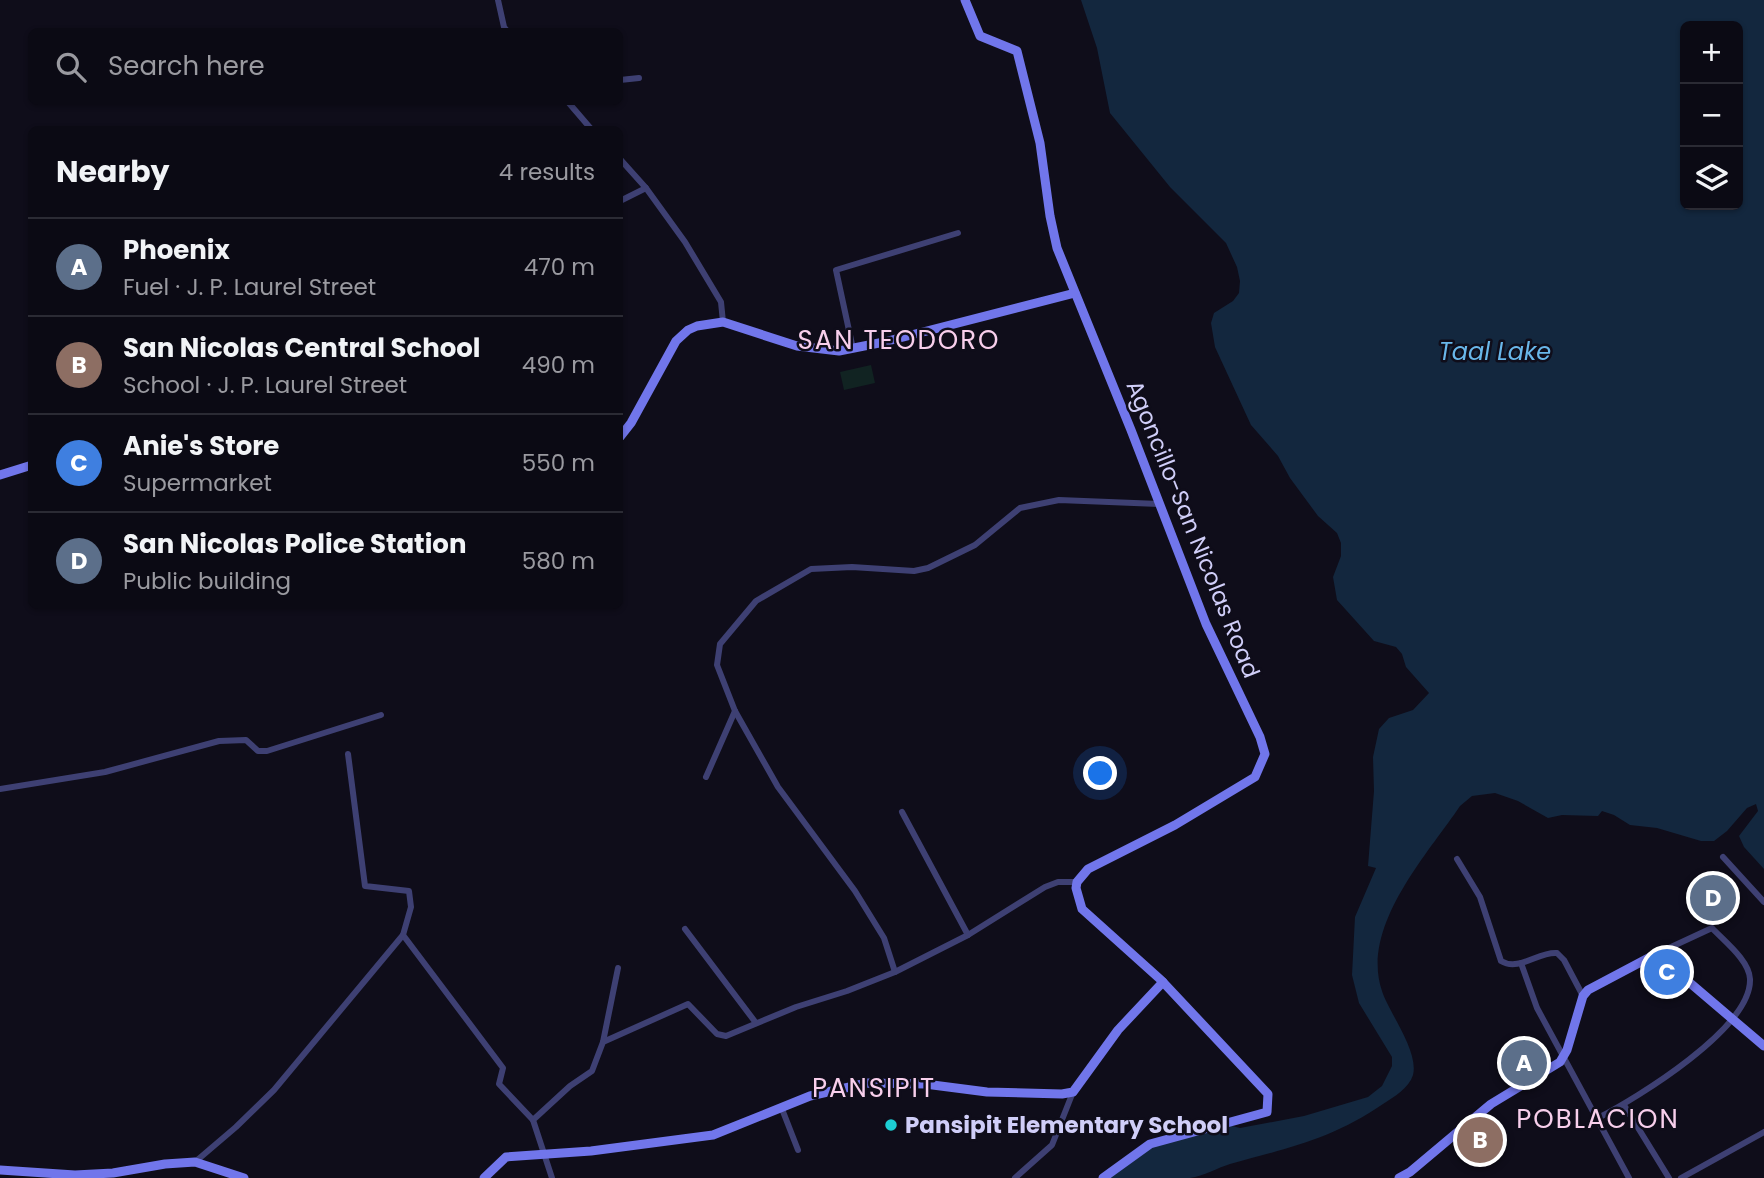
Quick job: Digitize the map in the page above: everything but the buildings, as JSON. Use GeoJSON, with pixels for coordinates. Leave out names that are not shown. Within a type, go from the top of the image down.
{"type":"FeatureCollection","features":[{"type":"Feature","properties":{"kind":"main road","name":"Agoncillo-San Nicolas Road"},"geometry":{"type":"LineString","coordinates":[[965,0],[980,36],[1017,51],[1045,170],[1050,216],[1058,248],[1074,293],[1132,430],[1206,624],[1260,737],[1265,754],[1259,771],[1245,784],[1175,825],[1096,864],[1077,881]]}},
{"type":"Feature","properties":{"kind":"main road"},"geometry":{"type":"LineString","coordinates":[[623,433],[676,341],[688,330],[723,322],[811,349],[839,351],[1074,293]]}},
{"type":"Feature","properties":{"kind":"main road"},"geometry":{"type":"LineString","coordinates":[[0,475],[28,466]]}},
{"type":"Feature","properties":{"kind":"main road"},"geometry":{"type":"LineString","coordinates":[[1077,881],[1076,894],[1082,909],[1163,982],[1268,1094],[1267,1112],[1150,1144],[1103,1178]]}},
{"type":"Feature","properties":{"kind":"main road"},"geometry":{"type":"LineString","coordinates":[[1399,1178],[1412,1175],[1491,1104],[1560,1062],[1583,996],[1598,984],[1656,954],[1764,1046]]}},
{"type":"Feature","properties":{"kind":"main road"},"geometry":{"type":"LineString","coordinates":[[484,1178],[506,1157],[615,1148],[713,1135],[810,1096],[867,1083],[925,1084],[987,1092],[1073,1092],[1118,1030],[1163,982]]}},
{"type":"Feature","properties":{"kind":"main road"},"geometry":{"type":"LineString","coordinates":[[0,1170],[75,1175],[113,1173],[195,1162],[244,1178]]}},
{"type":"Feature","properties":{"kind":"street"},"geometry":{"type":"LineString","coordinates":[[498,0],[505,28]]}},
{"type":"Feature","properties":{"kind":"street"},"geometry":{"type":"LineString","coordinates":[[623,80],[639,78]]}},
{"type":"Feature","properties":{"kind":"street"},"geometry":{"type":"LineString","coordinates":[[571,105],[589,126]]}},
{"type":"Feature","properties":{"kind":"street"},"geometry":{"type":"LineString","coordinates":[[623,162],[646,188],[685,242],[721,302],[723,322]]}},
{"type":"Feature","properties":{"kind":"street"},"geometry":{"type":"LineString","coordinates":[[623,200],[646,188]]}},
{"type":"Feature","properties":{"kind":"street"},"geometry":{"type":"LineString","coordinates":[[853,349],[836,270],[958,233]]}},
{"type":"Feature","properties":{"kind":"street"},"geometry":{"type":"LineString","coordinates":[[895,972],[884,938],[870,914],[778,787],[736,710],[718,665],[720,644],[756,601],[811,569],[852,566],[914,571],[928,568],[975,545],[1020,508],[1059,500],[1159,504]]}},
{"type":"Feature","properties":{"kind":"street"},"geometry":{"type":"LineString","coordinates":[[706,777],[736,710]]}},
{"type":"Feature","properties":{"kind":"street"},"geometry":{"type":"LineString","coordinates":[[0,789],[105,772],[219,741],[246,740],[258,751],[267,751],[381,715]]}},
{"type":"Feature","properties":{"kind":"street"},"geometry":{"type":"LineString","coordinates":[[195,1162],[236,1128],[274,1090],[403,935],[411,907],[409,891],[365,886],[348,754]]}},
{"type":"Feature","properties":{"kind":"street"},"geometry":{"type":"LineString","coordinates":[[902,811],[968,935]]}},
{"type":"Feature","properties":{"kind":"street"},"geometry":{"type":"LineString","coordinates":[[1723,857],[1764,902]]}},
{"type":"Feature","properties":{"kind":"street"},"geometry":{"type":"LineString","coordinates":[[1457,859],[1480,897],[1501,961],[1506,964],[1521,963],[1548,953],[1557,953],[1583,996]]}},
{"type":"Feature","properties":{"kind":"street"},"geometry":{"type":"LineString","coordinates":[[603,1042],[688,1004],[718,1034],[726,1036],[895,972],[968,935],[1045,887],[1058,882],[1077,881]]}},
{"type":"Feature","properties":{"kind":"street"},"geometry":{"type":"LineString","coordinates":[[1598,1118],[1679,1068],[1731,1020],[1746,997],[1750,979],[1748,972],[1712,928],[1656,954]]}},
{"type":"Feature","properties":{"kind":"street"},"geometry":{"type":"LineString","coordinates":[[685,929],[756,1023]]}},
{"type":"Feature","properties":{"kind":"street"},"geometry":{"type":"LineString","coordinates":[[403,935],[503,1068],[499,1084],[533,1120],[552,1178]]}},
{"type":"Feature","properties":{"kind":"street"},"geometry":{"type":"LineString","coordinates":[[1521,963],[1537,1008],[1629,1178]]}},
{"type":"Feature","properties":{"kind":"street"},"geometry":{"type":"LineString","coordinates":[[533,1120],[570,1086],[592,1071],[603,1042],[618,968]]}},
{"type":"Feature","properties":{"kind":"street"},"geometry":{"type":"LineString","coordinates":[[1015,1178],[1052,1145],[1073,1092]]}},
{"type":"Feature","properties":{"kind":"street"},"geometry":{"type":"LineString","coordinates":[[1624,1104],[1669,1178]]}},
{"type":"Feature","properties":{"kind":"street"},"geometry":{"type":"LineString","coordinates":[[782,1109],[798,1150]]}},
{"type":"Feature","properties":{"kind":"street"},"geometry":{"type":"LineString","coordinates":[[1681,1178],[1764,1132]]}},
{"type":"Feature","properties":{"kind":"shaded area"},"geometry":{"type":"Polygon","coordinates":[[[871,365],[875,383],[844,390],[840,372],[871,365]]]}},
{"type":"Feature","properties":{"kind":"water","name":"Taal Lake"},"geometry":{"type":"Polygon","coordinates":[[[1081,0],[1764,0],[1764,869],[1744,847],[1739,836],[1758,811],[1756,804],[1747,808],[1727,831],[1714,841],[1701,841],[1657,828],[1630,825],[1602,811],[1598,816],[1562,815],[1548,818],[1518,801],[1495,793],[1472,796],[1460,806],[1415,869],[1388,917],[1380,942],[1378,967],[1382,991],[1408,1044],[1414,1065],[1408,1084],[1396,1095],[1346,1126],[1290,1147],[1190,1178],[1110,1178],[1157,1140],[1228,1125],[1240,1128],[1304,1116],[1368,1097],[1382,1086],[1392,1066],[1392,1057],[1359,1003],[1352,975],[1355,917],[1376,868],[1368,866],[1374,791],[1373,757],[1379,729],[1389,718],[1413,710],[1429,693],[1406,667],[1402,654],[1396,647],[1374,641],[1337,600],[1333,577],[1341,556],[1341,543],[1337,533],[1318,516],[1290,478],[1278,456],[1251,425],[1215,347],[1211,323],[1214,313],[1233,301],[1239,293],[1237,267],[1226,243],[1170,187],[1110,113],[1097,48],[1081,0]]]}},
{"type":"Feature","properties":{"kind":"place","name":"San Nicolas Police Station"},"geometry":{"type":"Point","coordinates":[1713,898]}},
{"type":"Feature","properties":{"kind":"place","name":"Anie's Store"},"geometry":{"type":"Point","coordinates":[1667,972]}},
{"type":"Feature","properties":{"kind":"place","name":"Phoenix"},"geometry":{"type":"Point","coordinates":[1524,1063]}},
{"type":"Feature","properties":{"kind":"place","name":"Pansipit Elementary School"},"geometry":{"type":"Point","coordinates":[891,1125]}},
{"type":"Feature","properties":{"kind":"place","name":"San Nicolas Central School"},"geometry":{"type":"Point","coordinates":[1480,1140]}},
{"type":"Feature","properties":{"kind":"district","name":"SAN TEODORO"},"geometry":{"type":"Point","coordinates":[899,340]}},
{"type":"Feature","properties":{"kind":"district","name":"PANSIPIT"},"geometry":{"type":"Point","coordinates":[874,1088]}},
{"type":"Feature","properties":{"kind":"district","name":"POBLACION"},"geometry":{"type":"Point","coordinates":[1598,1119]}}]}
